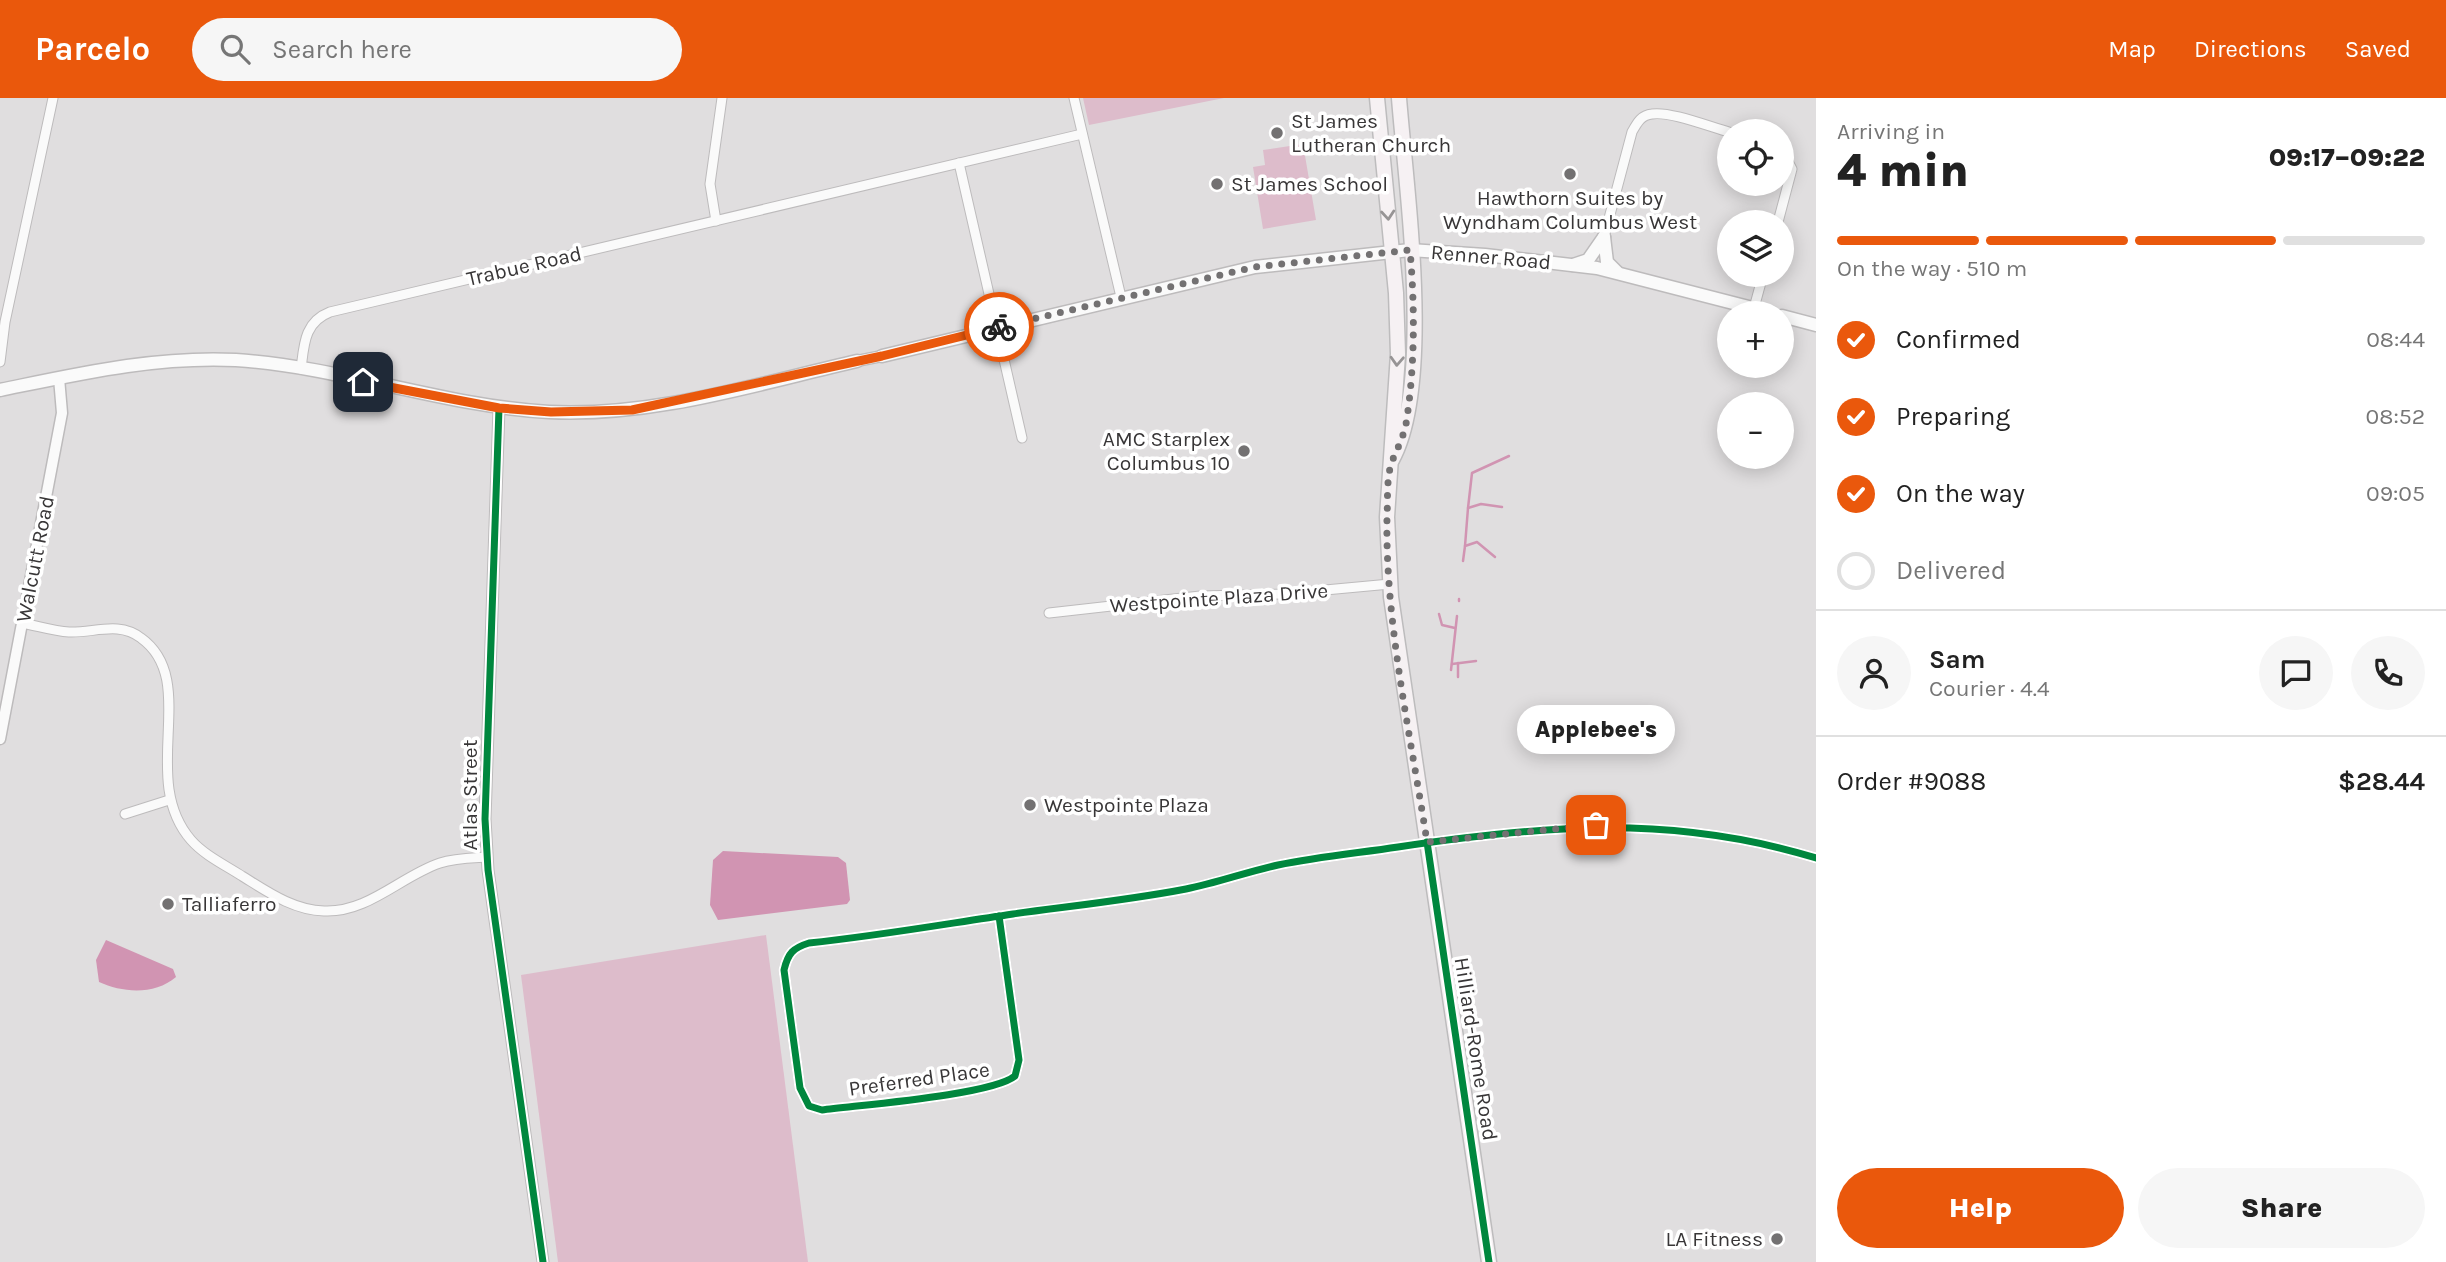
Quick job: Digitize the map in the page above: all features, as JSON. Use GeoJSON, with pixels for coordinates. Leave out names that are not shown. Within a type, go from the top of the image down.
{"type":"FeatureCollection","features":[{"type":"Feature","properties":{"kind":"main road","name":"Hilliard-Rome Road"},"geometry":{"type":"LineString","coordinates":[[1377,98],[1392,252],[1398,354],[1390,434],[1392,460],[1387,517],[1390,584],[1489,1262]]}},
{"type":"Feature","properties":{"kind":"main road","name":"Hilliard-Rome Road"},"geometry":{"type":"LineString","coordinates":[[1392,460],[1402,441],[1409,400],[1413,345],[1410,250],[1399,98]]}},
{"type":"Feature","properties":{"kind":"main road"},"geometry":{"type":"LineString","coordinates":[[1573,265],[1588,260],[1604,237]]}},
{"type":"Feature","properties":{"kind":"main road"},"geometry":{"type":"LineString","coordinates":[[1604,237],[1607,262],[1618,272]]}},
{"type":"Feature","properties":{"kind":"main road","name":"Renner Road"},"geometry":{"type":"LineString","coordinates":[[882,356],[1255,267],[1410,250],[1573,265],[1618,272],[1728,301]]}},
{"type":"Feature","properties":{"kind":"main road"},"geometry":{"type":"LineString","coordinates":[[1794,319],[1816,325]]}},
{"type":"Feature","properties":{"kind":"main road"},"geometry":{"type":"LineString","coordinates":[[0,389],[109,367],[187,360],[236,360],[301,369]]}},
{"type":"Feature","properties":{"kind":"main road","name":"Renner Road"},"geometry":{"type":"LineString","coordinates":[[301,369],[499,408],[551,412],[632,410],[857,361]]}},
{"type":"Feature","properties":{"kind":"street"},"geometry":{"type":"LineString","coordinates":[[0,362],[5,322],[53,98]]}},
{"type":"Feature","properties":{"kind":"street"},"geometry":{"type":"LineString","coordinates":[[716,221],[710,184],[722,98]]}},
{"type":"Feature","properties":{"kind":"street"},"geometry":{"type":"LineString","coordinates":[[1074,98],[1121,297]]}},
{"type":"Feature","properties":{"kind":"street"},"geometry":{"type":"LineString","coordinates":[[1604,237],[1632,132],[1640,119],[1652,113],[1717,129]]}},
{"type":"Feature","properties":{"kind":"street","name":"Trabue Road"},"geometry":{"type":"LineString","coordinates":[[301,369],[308,331],[320,316],[330,312],[1082,134]]}},
{"type":"Feature","properties":{"kind":"street"},"geometry":{"type":"LineString","coordinates":[[959,163],[1022,438]]}},
{"type":"Feature","properties":{"kind":"street","name":"Renner Road"},"geometry":{"type":"LineString","coordinates":[[857,361],[882,356]]}},
{"type":"Feature","properties":{"kind":"street","name":"Walcutt Road"},"geometry":{"type":"LineString","coordinates":[[0,739],[62,413],[58,378]]}},
{"type":"Feature","properties":{"kind":"street","name":"Atlas Street"},"geometry":{"type":"LineString","coordinates":[[499,408],[485,770],[487,857],[543,1262]]}},
{"type":"Feature","properties":{"kind":"street","name":"Westpointe Plaza Drive"},"geometry":{"type":"LineString","coordinates":[[1049,613],[1200,596],[1282,594],[1390,584]]}},
{"type":"Feature","properties":{"kind":"street"},"geometry":{"type":"LineString","coordinates":[[23,623],[70,632],[118,628],[139,636],[153,649],[163,665],[167,683],[165,779],[169,800],[191,841],[209,856],[286,902],[306,909],[346,909],[438,863],[487,857]]}},
{"type":"Feature","properties":{"kind":"street"},"geometry":{"type":"LineString","coordinates":[[125,814],[169,800]]}},
{"type":"Feature","properties":{"kind":"street"},"geometry":{"type":"LineString","coordinates":[[999,916],[1185,889],[1279,865],[1427,842],[1534,830],[1625,826],[1713,835],[1816,858]]}},
{"type":"Feature","properties":{"kind":"street","name":"Preferred Place"},"geometry":{"type":"LineString","coordinates":[[999,916],[1019,1060],[1015,1076],[1001,1085],[915,1098],[822,1110],[809,1106],[800,1088],[785,985],[787,956],[796,947],[999,916]]}},
{"type":"Feature","properties":{"kind":"shaded area"},"geometry":{"type":"Polygon","coordinates":[[[1083,98],[1224,98],[1089,125],[1083,98]]]}},
{"type":"Feature","properties":{"kind":"shaded area"},"geometry":{"type":"Polygon","coordinates":[[[1303,144],[1316,220],[1263,229],[1253,167],[1265,165],[1263,150],[1303,144]]]}},
{"type":"Feature","properties":{"kind":"shaded area"},"geometry":{"type":"Polygon","coordinates":[[[723,851],[838,857],[846,863],[850,900],[847,904],[718,920],[710,905],[713,860],[723,851]]]}},
{"type":"Feature","properties":{"kind":"shaded area"},"geometry":{"type":"Polygon","coordinates":[[[766,935],[808,1262],[558,1262],[521,975],[766,935]]]}},
{"type":"Feature","properties":{"kind":"shaded area"},"geometry":{"type":"Polygon","coordinates":[[[106,940],[173,969],[176,977],[158,987],[139,990],[108,986],[99,982],[96,960],[106,940]]]}},
{"type":"Feature","properties":{"kind":"waterway"},"geometry":{"type":"LineString","coordinates":[[1468,508],[1472,473],[1509,456]]}},
{"type":"Feature","properties":{"kind":"waterway"},"geometry":{"type":"LineString","coordinates":[[1465,546],[1468,508],[1481,504],[1502,507]]}},
{"type":"Feature","properties":{"kind":"waterway"},"geometry":{"type":"LineString","coordinates":[[1463,561],[1465,546],[1477,542],[1495,557]]}},
{"type":"Feature","properties":{"kind":"waterway"},"geometry":{"type":"LineString","coordinates":[[1439,614],[1442,625],[1455,628]]}},
{"type":"Feature","properties":{"kind":"waterway"},"geometry":{"type":"LineString","coordinates":[[1451,670],[1457,616]]}},
{"type":"Feature","properties":{"kind":"waterway"},"geometry":{"type":"LineString","coordinates":[[1452,664],[1476,661]]}},
{"type":"Feature","properties":{"kind":"waterway"},"geometry":{"type":"LineString","coordinates":[[1458,663],[1458,677]]}},
{"type":"Feature","properties":{"kind":"cycle path"},"geometry":{"type":"LineString","coordinates":[[499,408],[485,819],[488,870],[543,1262]]}},
{"type":"Feature","properties":{"kind":"cycle path"},"geometry":{"type":"LineString","coordinates":[[999,916],[1019,1060],[1015,1076],[1002,1083],[954,1094],[822,1110],[809,1106],[800,1088],[784,970],[792,952],[809,943],[911,930],[987,918],[1013,914],[1143,896],[1198,887],[1293,862],[1504,833],[1556,829],[1659,829],[1763,844],[1816,858]]}},
{"type":"Feature","properties":{"kind":"cycle path"},"geometry":{"type":"LineString","coordinates":[[1427,842],[1489,1262]]}},
{"type":"Feature","properties":{"kind":"way so far"},"geometry":{"type":"LineString","coordinates":[[999,327],[1255,267],[1410,250],[1413,345],[1409,400],[1402,441],[1392,460],[1387,517],[1395,634],[1427,842],[1505,832],[1596,825]]}},
{"type":"Feature","properties":{"kind":"place","name":"St James Lutheran Church"},"geometry":{"type":"Point","coordinates":[1277,133]}},
{"type":"Feature","properties":{"kind":"place","name":"Hawthorn Suites by Wyndham Columbus West"},"geometry":{"type":"Point","coordinates":[1570,174]}},
{"type":"Feature","properties":{"kind":"place","name":"St James School"},"geometry":{"type":"Point","coordinates":[1217,184]}},
{"type":"Feature","properties":{"kind":"place","name":"AMC Starplex Columbus 10"},"geometry":{"type":"Point","coordinates":[1244,451]}},
{"type":"Feature","properties":{"kind":"place","name":"Westpointe Plaza"},"geometry":{"type":"Point","coordinates":[1030,805]}},
{"type":"Feature","properties":{"kind":"place","name":"Applebee's"},"geometry":{"type":"Point","coordinates":[1596,825]}},
{"type":"Feature","properties":{"kind":"place","name":"Talliaferro"},"geometry":{"type":"Point","coordinates":[168,904]}},
{"type":"Feature","properties":{"kind":"place","name":"LA Fitness"},"geometry":{"type":"Point","coordinates":[1777,1239]}},
{"type":"Feature","properties":{"kind":"route"},"geometry":{"type":"LineString","coordinates":[[363,382],[489,407],[551,412],[632,410],[684,401],[999,327]]}}]}
